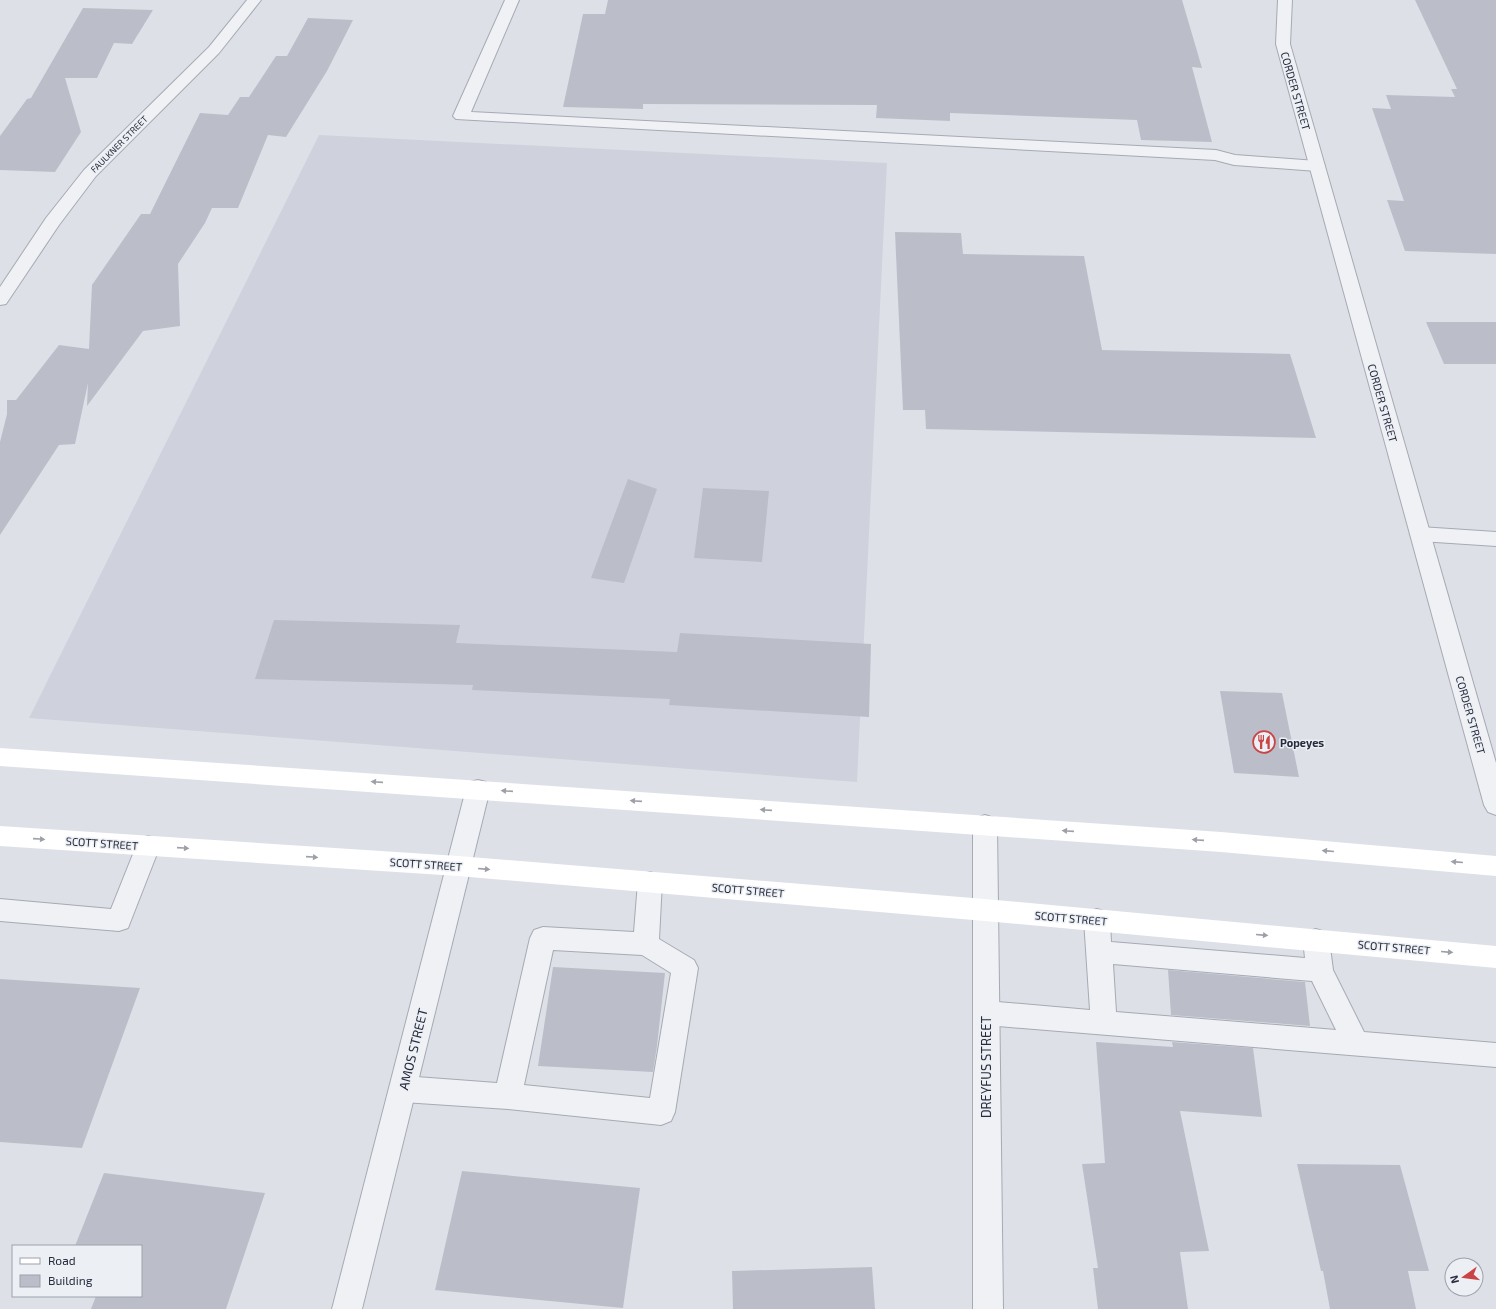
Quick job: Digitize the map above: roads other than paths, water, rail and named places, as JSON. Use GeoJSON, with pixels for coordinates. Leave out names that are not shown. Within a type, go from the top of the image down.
{"type":"FeatureCollection","features":[{"type":"Feature","properties":{"kind":"main road"},"geometry":{"type":"LineString","coordinates":[[0,757],[478,789],[1236,843],[1496,866]]}},
{"type":"Feature","properties":{"kind":"main road","name":"SCOTT STREET"},"geometry":{"type":"LineString","coordinates":[[0,836],[458,866],[985,910],[1496,957]]}},
{"type":"Feature","properties":{"kind":"street","name":"FAULKNER STREET"},"geometry":{"type":"LineString","coordinates":[[0,300],[52,222],[90,173],[214,50],[254,0]]}},
{"type":"Feature","properties":{"kind":"street"},"geometry":{"type":"LineString","coordinates":[[512,0],[461,116],[1216,155],[1234,160],[1316,160]]}},
{"type":"Feature","properties":{"kind":"street","name":"CORDER STREET"},"geometry":{"type":"LineString","coordinates":[[1285,0],[1283,44],[1496,805]]}},
{"type":"Feature","properties":{"kind":"street"},"geometry":{"type":"LineString","coordinates":[[1420,534],[1496,539]]}},
{"type":"Feature","properties":{"kind":"street","name":"AMOS STREET"},"geometry":{"type":"LineString","coordinates":[[347,1309],[478,789]]}},
{"type":"Feature","properties":{"kind":"street","name":"DREYFUS STREET"},"geometry":{"type":"LineString","coordinates":[[985,825],[988,1309]]}},
{"type":"Feature","properties":{"kind":"street"},"geometry":{"type":"LineString","coordinates":[[0,910],[119,920],[148,846]]}},
{"type":"Feature","properties":{"kind":"street"},"geometry":{"type":"LineString","coordinates":[[646,944],[650,882]]}},
{"type":"Feature","properties":{"kind":"street"},"geometry":{"type":"LineString","coordinates":[[1096,920],[1104,1023]]}},
{"type":"Feature","properties":{"kind":"street"},"geometry":{"type":"LineString","coordinates":[[403,1088],[508,1096],[661,1112],[685,968],[646,944],[543,938],[508,1096]]}},
{"type":"Feature","properties":{"kind":"street"},"geometry":{"type":"LineString","coordinates":[[1316,940],[1320,970],[1356,1044]]}},
{"type":"Feature","properties":{"kind":"street"},"geometry":{"type":"LineString","coordinates":[[1099,952],[1320,970]]}},
{"type":"Feature","properties":{"kind":"street"},"geometry":{"type":"LineString","coordinates":[[986,1013],[1496,1055]]}},
{"type":"Feature","properties":{"kind":"place","name":"Popeyes"},"geometry":{"type":"Point","coordinates":[1264,742]}}]}
